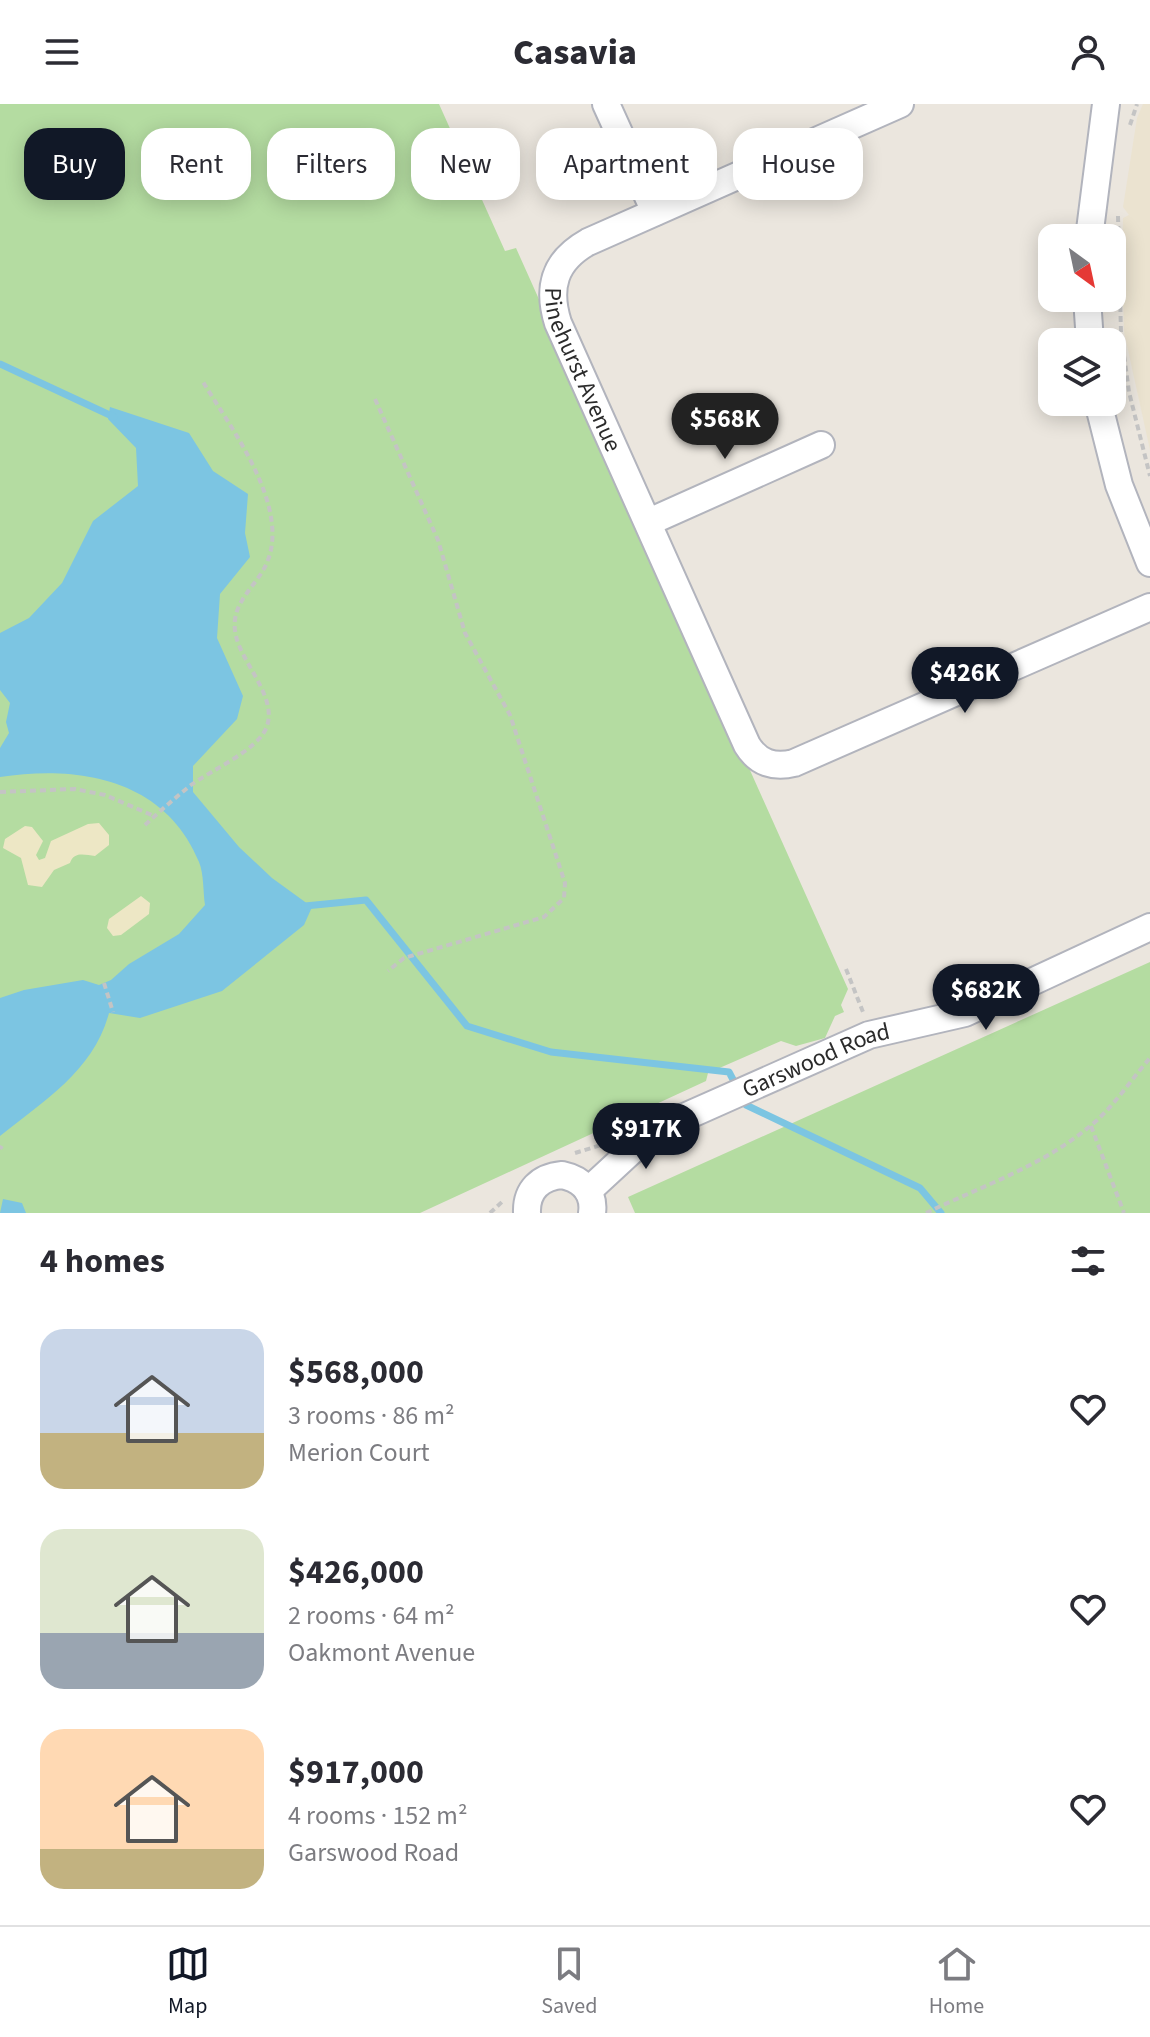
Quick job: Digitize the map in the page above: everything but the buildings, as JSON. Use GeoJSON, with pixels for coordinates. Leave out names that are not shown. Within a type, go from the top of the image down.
{"type":"FeatureCollection","features":[{"type":"Feature","properties":{"kind":"street"},"geometry":{"type":"LineString","coordinates":[[606,104],[655,212]]}},
{"type":"Feature","properties":{"kind":"street","name":"Pinehurst Avenue"},"geometry":{"type":"LineString","coordinates":[[900,104],[578,247],[562,264],[551,294],[558,323],[747,745],[758,758],[771,765],[794,763],[1150,607]]}},
{"type":"Feature","properties":{"kind":"street"},"geometry":{"type":"LineString","coordinates":[[1091,224],[1106,104]]}},
{"type":"Feature","properties":{"kind":"street"},"geometry":{"type":"LineString","coordinates":[[1101,416],[1110,454],[1144,534],[1150,563]]}},
{"type":"Feature","properties":{"kind":"street"},"geometry":{"type":"LineString","coordinates":[[649,522],[821,445]]}},
{"type":"Feature","properties":{"kind":"street","name":"Garswood Road"},"geometry":{"type":"LineString","coordinates":[[590,1202],[641,1142],[680,1119],[869,1035],[965,1013],[1150,927]]}},
{"type":"Feature","properties":{"kind":"street"},"geometry":{"type":"LineString","coordinates":[[527,1213],[530,1194],[536,1184],[550,1176],[573,1177],[590,1202]]}},
{"type":"Feature","properties":{"kind":"path"},"geometry":{"type":"LineString","coordinates":[[1128,137],[1137,104]]}},
{"type":"Feature","properties":{"kind":"path"},"geometry":{"type":"LineString","coordinates":[[1116,207],[1121,333],[1129,392],[1150,476]]}},
{"type":"Feature","properties":{"kind":"path"},"geometry":{"type":"LineString","coordinates":[[145,825],[193,784],[255,743],[267,727],[269,709],[236,637],[235,621],[238,604],[268,561],[273,535],[269,506],[257,475],[203,382]]}},
{"type":"Feature","properties":{"kind":"path"},"geometry":{"type":"LineString","coordinates":[[375,399],[438,540],[465,633],[510,715],[565,883],[564,898],[544,917],[418,953],[404,958],[388,971]]}},
{"type":"Feature","properties":{"kind":"path"},"geometry":{"type":"LineString","coordinates":[[0,792],[75,789],[105,795],[154,816]]}},
{"type":"Feature","properties":{"kind":"path"},"geometry":{"type":"LineString","coordinates":[[846,969],[866,1019]]}},
{"type":"Feature","properties":{"kind":"path"},"geometry":{"type":"LineString","coordinates":[[104,983],[113,1012]]}},
{"type":"Feature","properties":{"kind":"path"},"geometry":{"type":"LineString","coordinates":[[926,1213],[1050,1155],[1091,1126],[1150,1058]]}},
{"type":"Feature","properties":{"kind":"path"},"geometry":{"type":"LineString","coordinates":[[1091,1126],[1124,1213]]}},
{"type":"Feature","properties":{"kind":"shaded area"},"geometry":{"type":"Polygon","coordinates":[[[1143,104],[1150,104],[1150,450],[1124,328],[1126,224],[1123,224],[1123,218],[1129,215],[1123,207],[1137,118],[1143,104]]]}},
{"type":"Feature","properties":{"kind":"green space"},"geometry":{"type":"Polygon","coordinates":[[[0,104],[439,104],[450,128],[411,128],[411,200],[482,200],[505,251],[516,248],[848,989],[841,1005],[844,1012],[835,1016],[825,1038],[796,1046],[781,1041],[708,1073],[706,1081],[420,1213],[0,1213],[0,104]]]}},
{"type":"Feature","properties":{"kind":"green space"},"geometry":{"type":"Polygon","coordinates":[[[1150,962],[1150,1213],[635,1213],[628,1197],[1150,962]]]}},
{"type":"Feature","properties":{"kind":"sand"},"geometry":{"type":"Polygon","coordinates":[[[99,823],[109,835],[109,845],[95,856],[74,857],[70,863],[54,870],[42,887],[28,885],[21,858],[3,848],[5,839],[25,826],[32,827],[43,841],[36,855],[39,860],[45,858],[51,841],[88,824],[99,823]]]}},
{"type":"Feature","properties":{"kind":"sand"},"geometry":{"type":"Polygon","coordinates":[[[141,896],[150,903],[149,914],[121,935],[113,936],[107,928],[109,919],[141,896]]]}},
{"type":"Feature","properties":{"kind":"water"},"geometry":{"type":"Polygon","coordinates":[[[110,407],[189,433],[213,471],[248,494],[245,533],[250,557],[220,594],[217,638],[243,696],[237,719],[193,766],[193,792],[239,847],[272,878],[312,907],[304,925],[222,991],[140,1018],[109,1013],[102,1033],[80,1067],[0,1136],[0,998],[24,990],[83,980],[99,985],[111,980],[129,964],[179,934],[205,905],[201,867],[184,834],[165,812],[142,795],[89,777],[30,774],[0,777],[0,748],[9,733],[6,722],[10,703],[0,690],[0,633],[29,618],[62,583],[93,521],[138,486],[136,448],[108,419],[110,407]]]}},
{"type":"Feature","properties":{"kind":"water"},"geometry":{"type":"Polygon","coordinates":[[[3,1199],[22,1203],[26,1213],[0,1213],[3,1199]]]}},
{"type":"Feature","properties":{"kind":"waterway"},"geometry":{"type":"LineString","coordinates":[[0,364],[114,417]]}},
{"type":"Feature","properties":{"kind":"waterway"},"geometry":{"type":"LineString","coordinates":[[305,906],[366,900],[467,1026],[551,1052],[729,1072],[737,1087]]}},
{"type":"Feature","properties":{"kind":"waterway"},"geometry":{"type":"LineString","coordinates":[[743,1098],[746,1105],[920,1188],[941,1213]]}}]}
